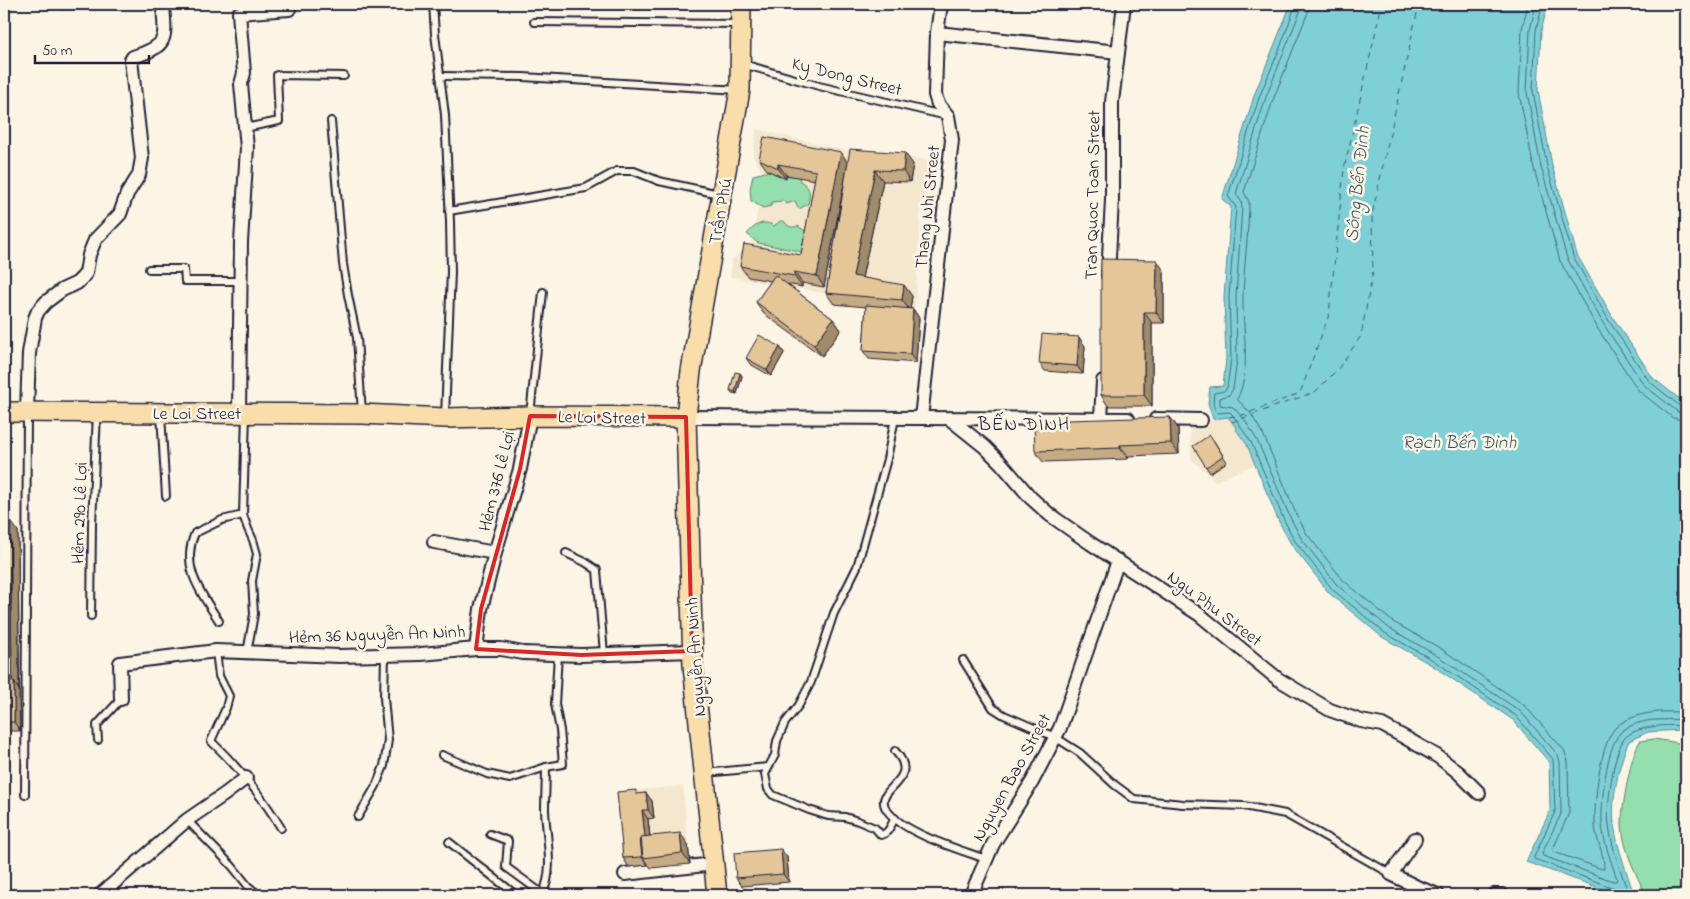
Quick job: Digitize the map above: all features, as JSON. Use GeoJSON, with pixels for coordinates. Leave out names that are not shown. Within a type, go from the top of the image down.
{"type":"FeatureCollection","features":[{"type":"Feature","properties":{"kind":"main road","name":"Trần Phú"},"geometry":{"type":"LineString","coordinates":[[686,418],[691,371],[740,90],[741,4]]}},
{"type":"Feature","properties":{"kind":"main road","name":"Le Loi Street"},"geometry":{"type":"LineString","coordinates":[[4,412],[362,414],[445,418],[530,416],[686,418]]}},
{"type":"Feature","properties":{"kind":"main road","name":"Nguyễn An Ninh"},"geometry":{"type":"LineString","coordinates":[[686,418],[692,651],[718,895]]}},
{"type":"Feature","properties":{"kind":"street"},"geometry":{"type":"LineString","coordinates":[[27,411],[29,353],[38,311],[46,302],[62,290],[77,283],[86,273],[89,255],[95,240],[120,214],[127,194],[139,175],[142,158],[131,60],[133,57],[158,47],[162,42],[165,30],[163,4]]}},
{"type":"Feature","properties":{"kind":"street","name":"Thang Nhi Street"},"geometry":{"type":"LineString","coordinates":[[921,418],[952,140],[948,116],[938,104],[935,95],[937,33],[941,4]]}},
{"type":"Feature","properties":{"kind":"street","name":"Tran Quoc Toan Street"},"geometry":{"type":"LineString","coordinates":[[1108,285],[1112,200],[1112,102],[1124,4]]}},
{"type":"Feature","properties":{"kind":"street"},"geometry":{"type":"LineString","coordinates":[[242,413],[240,281],[247,148],[239,13],[288,9]]}},
{"type":"Feature","properties":{"kind":"street"},"geometry":{"type":"LineString","coordinates":[[937,33],[1118,52]]}},
{"type":"Feature","properties":{"kind":"street"},"geometry":{"type":"LineString","coordinates":[[1101,419],[1104,371]]}},
{"type":"Feature","properties":{"kind":"street","name":"Hẻm 376 Lê Lợi"},"geometry":{"type":"LineString","coordinates":[[476,649],[481,608],[520,468],[530,416]]}},
{"type":"Feature","properties":{"kind":"street","name":"Le Loi Street"},"geometry":{"type":"LineString","coordinates":[[686,418],[1201,420]]}},
{"type":"Feature","properties":{"kind":"street","name":"Ngu Phu Street"},"geometry":{"type":"LineString","coordinates":[[950,419],[985,447],[1031,498],[1050,515],[1200,615],[1278,679],[1330,710],[1361,721],[1382,725],[1404,737],[1437,756],[1458,772],[1479,793]]}},
{"type":"Feature","properties":{"kind":"street"},"geometry":{"type":"LineString","coordinates":[[434,542],[495,553]]}},
{"type":"Feature","properties":{"kind":"street","name":"Nguyen Bao Street"},"geometry":{"type":"LineString","coordinates":[[971,895],[994,844],[1032,782],[1055,737],[1071,700],[1118,561]]}},
{"type":"Feature","properties":{"kind":"street","name":"Hẻm 36 Nguyễn An Ninh"},"geometry":{"type":"LineString","coordinates":[[121,699],[120,663],[216,651],[339,656],[421,654],[476,649],[501,649],[523,653],[558,654],[692,651]]}},
{"type":"Feature","properties":{"kind":"street"},"geometry":{"type":"LineString","coordinates":[[104,894],[187,820],[246,778]]}},
{"type":"Feature","properties":{"kind":"street"},"geometry":{"type":"LineString","coordinates":[[1415,839],[1391,874],[1438,895]]}},
{"type":"Feature","properties":{"kind":"street"},"geometry":{"type":"LineString","coordinates":[[625,874],[714,864]]}},
{"type":"Feature","properties":{"kind":"street"},"geometry":{"type":"LineString","coordinates":[[1494,895],[1502,895]]}},
{"type":"Feature","properties":{"kind":"lane"},"geometry":{"type":"LineString","coordinates":[[433,4],[445,115],[449,211],[451,281],[445,418]]}},
{"type":"Feature","properties":{"kind":"lane"},"geometry":{"type":"LineString","coordinates":[[534,22],[741,24]]}},
{"type":"Feature","properties":{"kind":"lane","name":"Ky Dong Street"},"geometry":{"type":"LineString","coordinates":[[740,64],[819,86],[948,116]]}},
{"type":"Feature","properties":{"kind":"lane"},"geometry":{"type":"LineString","coordinates":[[245,128],[279,121],[277,75],[344,76]]}},
{"type":"Feature","properties":{"kind":"lane"},"geometry":{"type":"LineString","coordinates":[[440,76],[523,77],[740,90]]}},
{"type":"Feature","properties":{"kind":"lane"},"geometry":{"type":"LineString","coordinates":[[331,121],[343,264],[356,338],[362,414]]}},
{"type":"Feature","properties":{"kind":"lane"},"geometry":{"type":"LineString","coordinates":[[449,211],[586,188],[617,171],[634,171],[659,181],[723,195]]}},
{"type":"Feature","properties":{"kind":"lane"},"geometry":{"type":"LineString","coordinates":[[149,269],[184,269],[185,281],[240,281]]}},
{"type":"Feature","properties":{"kind":"lane"},"geometry":{"type":"LineString","coordinates":[[530,416],[543,292]]}},
{"type":"Feature","properties":{"kind":"lane"},"geometry":{"type":"LineString","coordinates":[[25,795],[27,411]]}},
{"type":"Feature","properties":{"kind":"lane","name":"Hẻm 290 Lê Lợi"},"geometry":{"type":"LineString","coordinates":[[91,616],[92,524],[97,412]]}},
{"type":"Feature","properties":{"kind":"lane"},"geometry":{"type":"LineString","coordinates":[[161,412],[166,496]]}},
{"type":"Feature","properties":{"kind":"lane"},"geometry":{"type":"LineString","coordinates":[[242,413],[243,515],[257,554],[252,581],[254,614],[247,653]]}},
{"type":"Feature","properties":{"kind":"lane"},"geometry":{"type":"LineString","coordinates":[[895,418],[887,459],[857,567],[834,612],[811,682],[799,705],[785,723],[777,741],[775,755],[768,766],[766,774],[768,789],[774,795],[798,806],[828,816],[845,817],[858,821],[874,828],[881,835],[889,830],[895,818]]}},
{"type":"Feature","properties":{"kind":"lane"},"geometry":{"type":"LineString","coordinates":[[219,621],[195,583],[189,562],[190,544],[195,532],[222,520],[243,515]]}},
{"type":"Feature","properties":{"kind":"lane"},"geometry":{"type":"LineString","coordinates":[[566,553],[597,570],[604,654]]}},
{"type":"Feature","properties":{"kind":"lane"},"geometry":{"type":"LineString","coordinates":[[216,651],[219,676],[229,696],[226,708],[211,741],[264,800],[281,828]]}},
{"type":"Feature","properties":{"kind":"lane"},"geometry":{"type":"LineString","coordinates":[[442,754],[487,774],[510,779],[546,767],[563,764],[560,730],[555,704],[558,654]]}},
{"type":"Feature","properties":{"kind":"lane"},"geometry":{"type":"LineString","coordinates":[[358,817],[376,786],[384,766],[388,740],[384,698],[385,655]]}},
{"type":"Feature","properties":{"kind":"lane"},"geometry":{"type":"LineString","coordinates":[[962,660],[993,708],[1004,715],[1055,737],[1080,752],[1115,785],[1134,799],[1183,804],[1244,806],[1285,814],[1391,874]]}},
{"type":"Feature","properties":{"kind":"lane","name":"Hẻm 36 Nguyễn An Ninh"},"geometry":{"type":"LineString","coordinates":[[98,740],[97,725],[121,699]]}},
{"type":"Feature","properties":{"kind":"lane"},"geometry":{"type":"LineString","coordinates":[[895,751],[902,759],[904,768],[902,776],[885,797],[885,807],[895,818],[920,835],[986,860]]}},
{"type":"Feature","properties":{"kind":"lane"},"geometry":{"type":"LineString","coordinates":[[704,773],[768,766]]}},
{"type":"Feature","properties":{"kind":"lane"},"geometry":{"type":"LineString","coordinates":[[490,834],[508,841],[506,867],[542,895],[549,859],[545,809],[546,767]]}},
{"type":"Feature","properties":{"kind":"lane"},"geometry":{"type":"LineString","coordinates":[[187,820],[232,866],[248,886],[259,895]]}},
{"type":"Feature","properties":{"kind":"lane"},"geometry":{"type":"LineString","coordinates":[[449,842],[516,895]]}},
{"type":"Feature","properties":{"kind":"highlighted area"},"geometry":{"type":"Polygon","coordinates":[[[530,416],[686,417],[692,651],[581,655],[476,649],[481,609],[520,469],[530,416]]]}},
{"type":"Feature","properties":{"kind":"shaded area"},"geometry":{"type":"Polygon","coordinates":[[[756,129],[853,152],[929,160],[924,197],[921,201],[915,312],[829,304],[830,294],[730,277],[732,259],[751,244],[764,176],[753,156],[756,129]]]}},
{"type":"Feature","properties":{"kind":"shaded area"},"geometry":{"type":"Polygon","coordinates":[[[1228,417],[1247,445],[1256,464],[1216,481],[1191,459],[1190,428],[1206,426],[1213,419],[1228,417]]]}},
{"type":"Feature","properties":{"kind":"shaded area"},"geometry":{"type":"Polygon","coordinates":[[[683,786],[688,844],[649,848],[651,868],[624,871],[616,792],[683,786]]]}},
{"type":"Feature","properties":{"kind":"green space"},"geometry":{"type":"Polygon","coordinates":[[[770,171],[785,178],[786,175],[799,177],[800,181],[809,191],[808,204],[799,209],[795,201],[787,204],[783,201],[772,202],[771,206],[763,208],[751,201],[750,189],[753,175],[770,171]]]}},
{"type":"Feature","properties":{"kind":"green space"},"geometry":{"type":"Polygon","coordinates":[[[780,221],[784,221],[787,225],[793,227],[798,226],[814,237],[803,252],[758,243],[747,234],[759,224],[766,223],[774,226],[780,221]]]}},
{"type":"Feature","properties":{"kind":"green space"},"geometry":{"type":"Polygon","coordinates":[[[1654,739],[1686,744],[1686,895],[1646,895],[1631,861],[1623,834],[1623,813],[1632,759],[1640,741],[1654,739]]]}},
{"type":"Feature","properties":{"kind":"water","name":"Rạch Bến Đình"},"geometry":{"type":"Polygon","coordinates":[[[1291,4],[1548,4],[1541,31],[1538,90],[1552,165],[1577,255],[1614,319],[1653,378],[1686,404],[1686,733],[1680,730],[1648,732],[1629,741],[1622,760],[1613,814],[1615,833],[1634,895],[1619,895],[1526,862],[1550,811],[1549,762],[1513,720],[1430,664],[1382,637],[1329,593],[1291,544],[1279,522],[1247,445],[1235,426],[1228,417],[1213,419],[1208,403],[1210,387],[1223,386],[1226,359],[1224,297],[1231,207],[1222,199],[1255,93],[1291,4]]]}},
{"type":"Feature","properties":{"kind":"building"},"geometry":{"type":"Polygon","coordinates":[[[764,137],[841,152],[817,276],[794,272],[794,276],[740,266],[744,244],[801,255],[816,171],[778,164],[778,168],[759,159],[764,137]]]}},
{"type":"Feature","properties":{"kind":"building"},"geometry":{"type":"Polygon","coordinates":[[[850,149],[905,153],[903,171],[875,170],[853,276],[904,285],[902,300],[826,293],[850,149]]]}},
{"type":"Feature","properties":{"kind":"building"},"geometry":{"type":"Polygon","coordinates":[[[1101,259],[1157,260],[1156,312],[1144,312],[1144,395],[1101,395],[1101,259]]]}},
{"type":"Feature","properties":{"kind":"building"},"geometry":{"type":"Polygon","coordinates":[[[775,275],[833,319],[814,345],[756,302],[775,275]]]}},
{"type":"Feature","properties":{"kind":"building"},"geometry":{"type":"Polygon","coordinates":[[[866,305],[913,309],[910,354],[863,351],[866,305]]]}},
{"type":"Feature","properties":{"kind":"building"},"geometry":{"type":"Polygon","coordinates":[[[1042,334],[1079,337],[1077,366],[1039,363],[1042,334]]]}},
{"type":"Feature","properties":{"kind":"building"},"geometry":{"type":"Polygon","coordinates":[[[759,335],[780,347],[767,370],[746,358],[759,335]]]}},
{"type":"Feature","properties":{"kind":"building"},"geometry":{"type":"Polygon","coordinates":[[[735,372],[740,373],[735,392],[730,390],[735,372]]]}},
{"type":"Feature","properties":{"kind":"building"},"geometry":{"type":"Polygon","coordinates":[[[1170,417],[1171,443],[1120,445],[1120,448],[1035,451],[1034,421],[1170,417]]]}},
{"type":"Feature","properties":{"kind":"building"},"geometry":{"type":"Polygon","coordinates":[[[1210,435],[1223,456],[1206,467],[1193,446],[1210,435]]]}},
{"type":"Feature","properties":{"kind":"building"},"geometry":{"type":"Polygon","coordinates":[[[4,520],[10,520],[12,679],[4,679],[4,520]]]}},
{"type":"Feature","properties":{"kind":"building"},"geometry":{"type":"Polygon","coordinates":[[[4,682],[14,682],[14,722],[4,722],[4,682]]]}},
{"type":"Feature","properties":{"kind":"building"},"geometry":{"type":"Polygon","coordinates":[[[636,790],[636,794],[646,793],[648,810],[642,810],[645,837],[640,839],[642,857],[623,858],[617,792],[636,790]]]}},
{"type":"Feature","properties":{"kind":"building"},"geometry":{"type":"Polygon","coordinates":[[[680,833],[682,853],[643,858],[641,837],[680,833]]]}},
{"type":"Feature","properties":{"kind":"building"},"geometry":{"type":"Polygon","coordinates":[[[781,849],[783,874],[736,878],[734,853],[781,849]]]}},
{"type":"Feature","properties":{"kind":"ferry route"},"geometry":{"type":"LineString","coordinates":[[1229,417],[1243,415],[1300,393],[1329,315],[1344,169],[1382,4]]}},
{"type":"Feature","properties":{"kind":"ferry route"},"geometry":{"type":"LineString","coordinates":[[1232,422],[1315,392],[1338,369],[1361,336],[1373,271],[1372,215],[1419,4]]}},
{"type":"Feature","properties":{"kind":"district","name":"BẾN ĐÌNH"},"geometry":{"type":"Point","coordinates":[1024,423]}},
{"type":"Feature","properties":{"kind":"water label","name":"Sông Bến Đình"},"geometry":{"type":"Point","coordinates":[1356,184]}}]}
